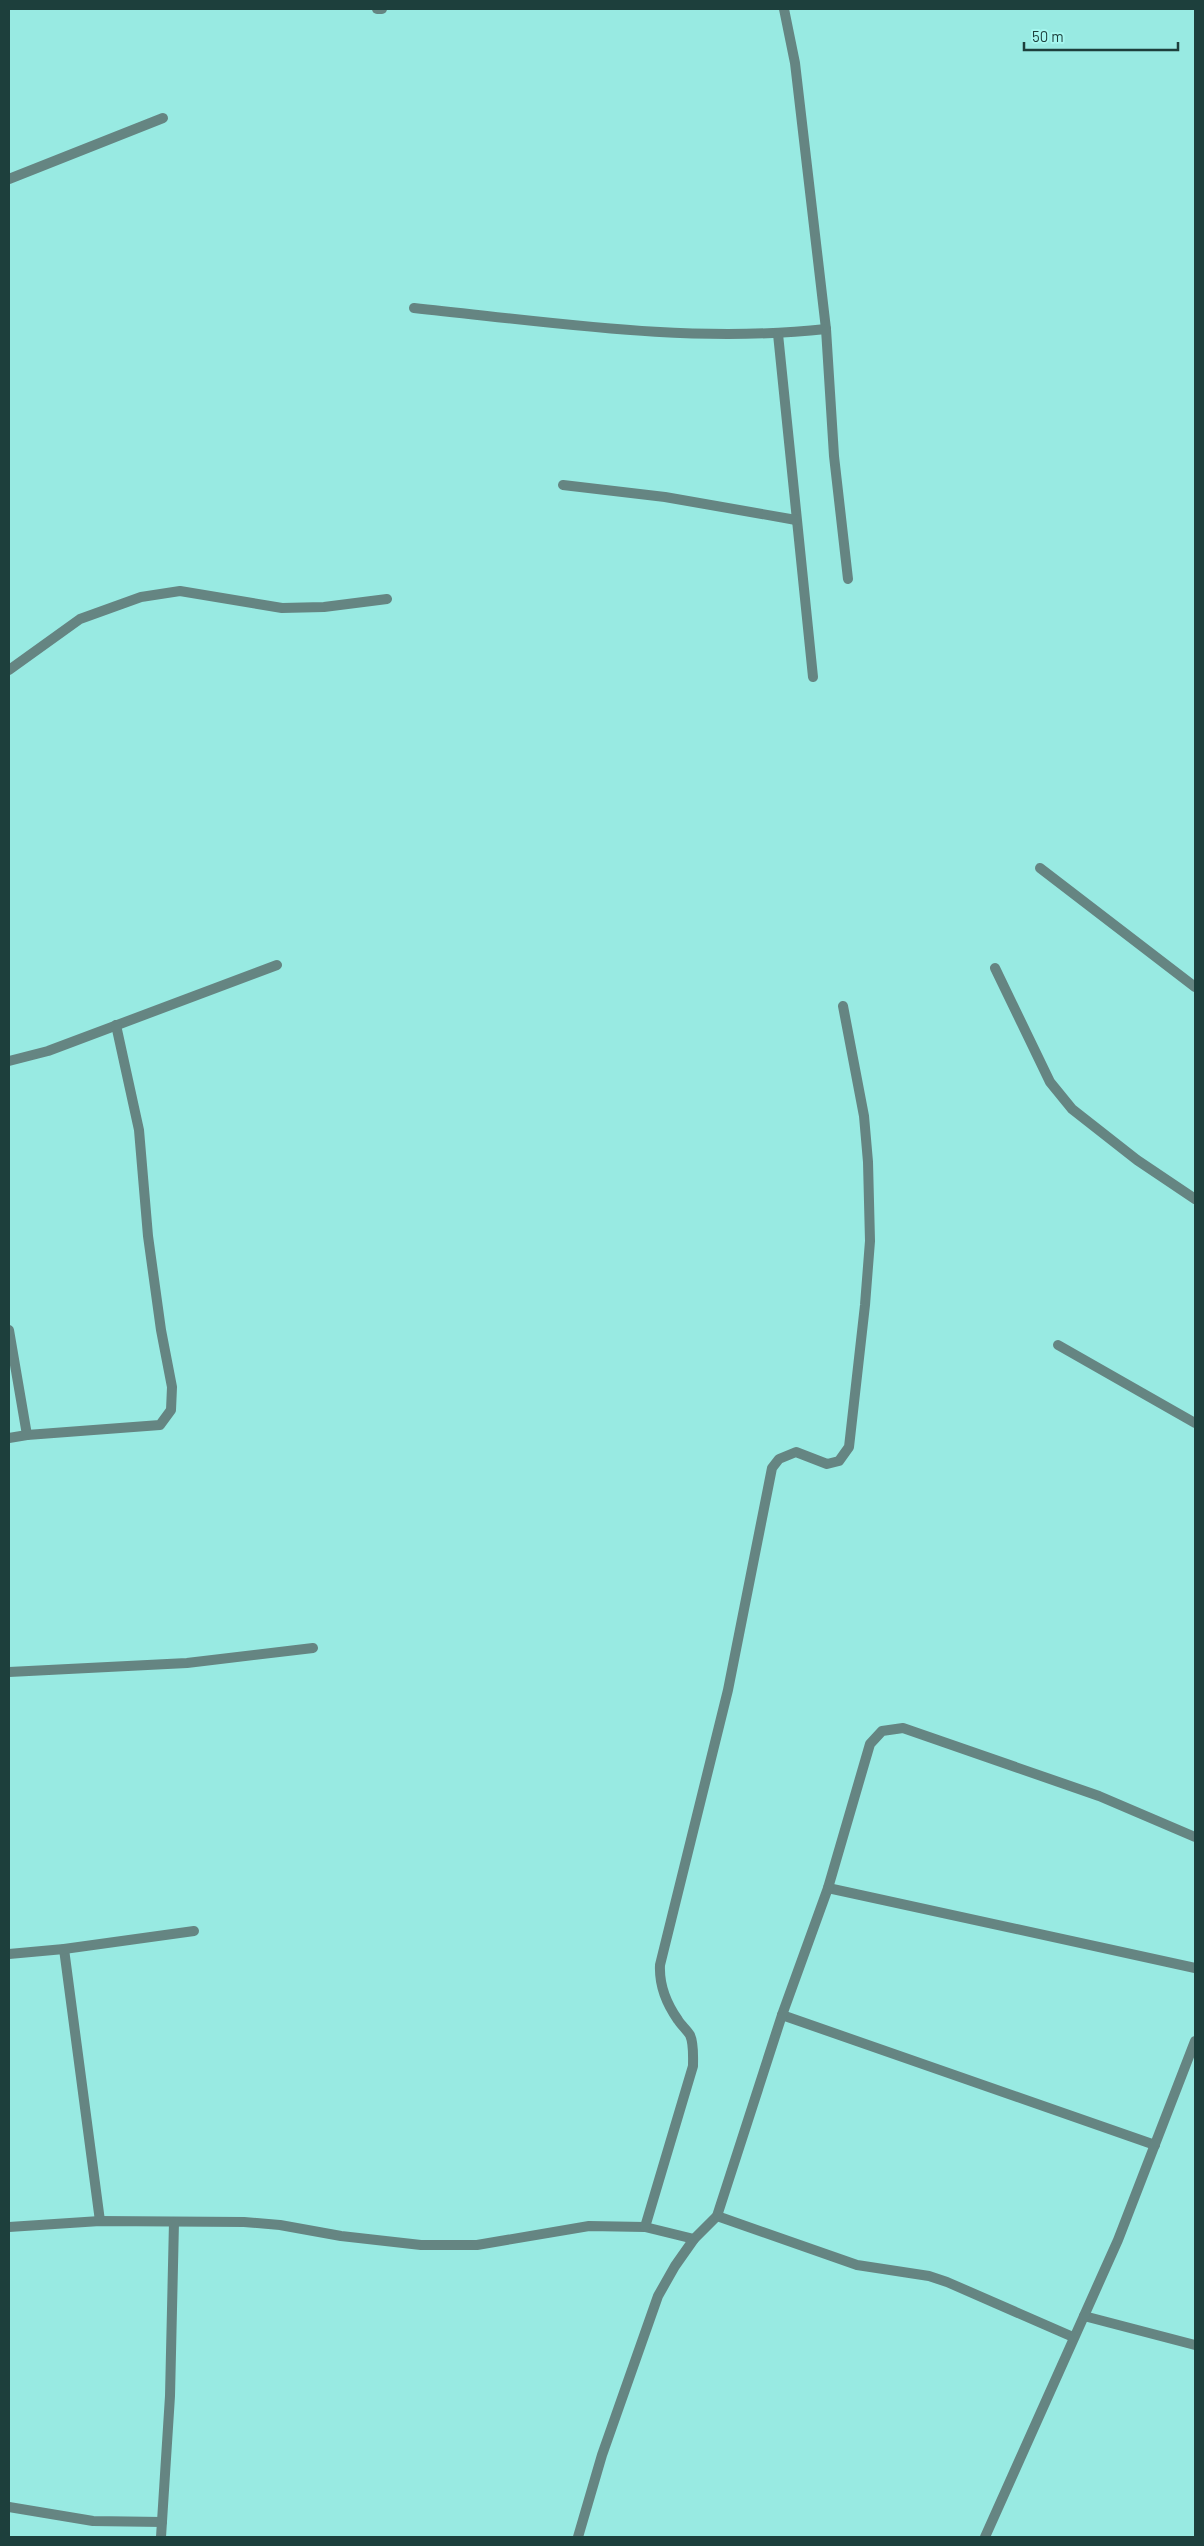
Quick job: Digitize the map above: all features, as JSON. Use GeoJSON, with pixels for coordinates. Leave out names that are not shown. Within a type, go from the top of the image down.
{"type":"FeatureCollection","features":[{"type":"Feature","properties":{"kind":"street"},"geometry":{"type":"LineString","coordinates":[[377,9],[382,9]]}},
{"type":"Feature","properties":{"kind":"street"},"geometry":{"type":"LineString","coordinates":[[784,9],[795,63],[826,329],[834,456],[848,579]]}},
{"type":"Feature","properties":{"kind":"street"},"geometry":{"type":"LineString","coordinates":[[9,179],[163,118]]}},
{"type":"Feature","properties":{"kind":"street"},"geometry":{"type":"LineString","coordinates":[[414,308],[631,331],[778,334],[826,329]]}},
{"type":"Feature","properties":{"kind":"street"},"geometry":{"type":"LineString","coordinates":[[778,334],[812,677]]}},
{"type":"Feature","properties":{"kind":"street"},"geometry":{"type":"LineString","coordinates":[[563,486],[665,497],[796,520]]}},
{"type":"Feature","properties":{"kind":"street"},"geometry":{"type":"LineString","coordinates":[[9,670],[80,619],[141,596],[180,591],[282,608],[324,607],[387,599]]}},
{"type":"Feature","properties":{"kind":"street"},"geometry":{"type":"LineString","coordinates":[[1040,868],[1195,987]]}},
{"type":"Feature","properties":{"kind":"street"},"geometry":{"type":"LineString","coordinates":[[9,1061],[48,1051],[277,965]]}},
{"type":"Feature","properties":{"kind":"street"},"geometry":{"type":"LineString","coordinates":[[995,968],[1050,1082],[1072,1109],[1137,1160],[1195,1199]]}},
{"type":"Feature","properties":{"kind":"street"},"geometry":{"type":"LineString","coordinates":[[645,2227],[693,2066],[693,2049],[690,2036],[676,2018],[663,1994],[660,1980],[660,1965],[728,1690],[772,1468],[779,1459],[796,1452],[827,1464],[839,1461],[849,1447],[865,1305],[870,1241],[868,1162],[864,1116],[843,1006]]}},
{"type":"Feature","properties":{"kind":"street"},"geometry":{"type":"LineString","coordinates":[[9,1438],[27,1435],[160,1426],[171,1410],[172,1387],[161,1330],[148,1236],[139,1130],[116,1025]]}},
{"type":"Feature","properties":{"kind":"street"},"geometry":{"type":"LineString","coordinates":[[9,1330],[27,1435]]}},
{"type":"Feature","properties":{"kind":"street"},"geometry":{"type":"LineString","coordinates":[[1058,1345],[1195,1422]]}},
{"type":"Feature","properties":{"kind":"street"},"geometry":{"type":"LineString","coordinates":[[9,1672],[187,1663],[313,1648]]}},
{"type":"Feature","properties":{"kind":"street"},"geometry":{"type":"LineString","coordinates":[[578,2537],[602,2455],[658,2296],[674,2266],[694,2238],[717,2216],[782,2015],[828,1888],[870,1744],[882,1731],[902,1728],[1099,1796],[1195,1838]]}},
{"type":"Feature","properties":{"kind":"street"},"geometry":{"type":"LineString","coordinates":[[828,1888],[1195,1968]]}},
{"type":"Feature","properties":{"kind":"street"},"geometry":{"type":"LineString","coordinates":[[9,1954],[64,1949],[194,1931]]}},
{"type":"Feature","properties":{"kind":"street"},"geometry":{"type":"LineString","coordinates":[[64,1949],[100,2221]]}},
{"type":"Feature","properties":{"kind":"street"},"geometry":{"type":"LineString","coordinates":[[782,2015],[1154,2144]]}},
{"type":"Feature","properties":{"kind":"street"},"geometry":{"type":"LineString","coordinates":[[985,2537],[1118,2240],[1195,2041]]}},
{"type":"Feature","properties":{"kind":"street"},"geometry":{"type":"LineString","coordinates":[[717,2216],[857,2265],[929,2276],[947,2282],[1073,2337]]}},
{"type":"Feature","properties":{"kind":"street"},"geometry":{"type":"LineString","coordinates":[[9,2227],[100,2221],[244,2222],[280,2225],[341,2236],[429,2245],[477,2245],[589,2226],[645,2227],[694,2238]]}},
{"type":"Feature","properties":{"kind":"street"},"geometry":{"type":"LineString","coordinates":[[161,2537],[170,2396],[174,2222]]}},
{"type":"Feature","properties":{"kind":"street"},"geometry":{"type":"LineString","coordinates":[[1084,2316],[1195,2345]]}},
{"type":"Feature","properties":{"kind":"street"},"geometry":{"type":"LineString","coordinates":[[9,2507],[93,2521],[162,2522]]}}]}
